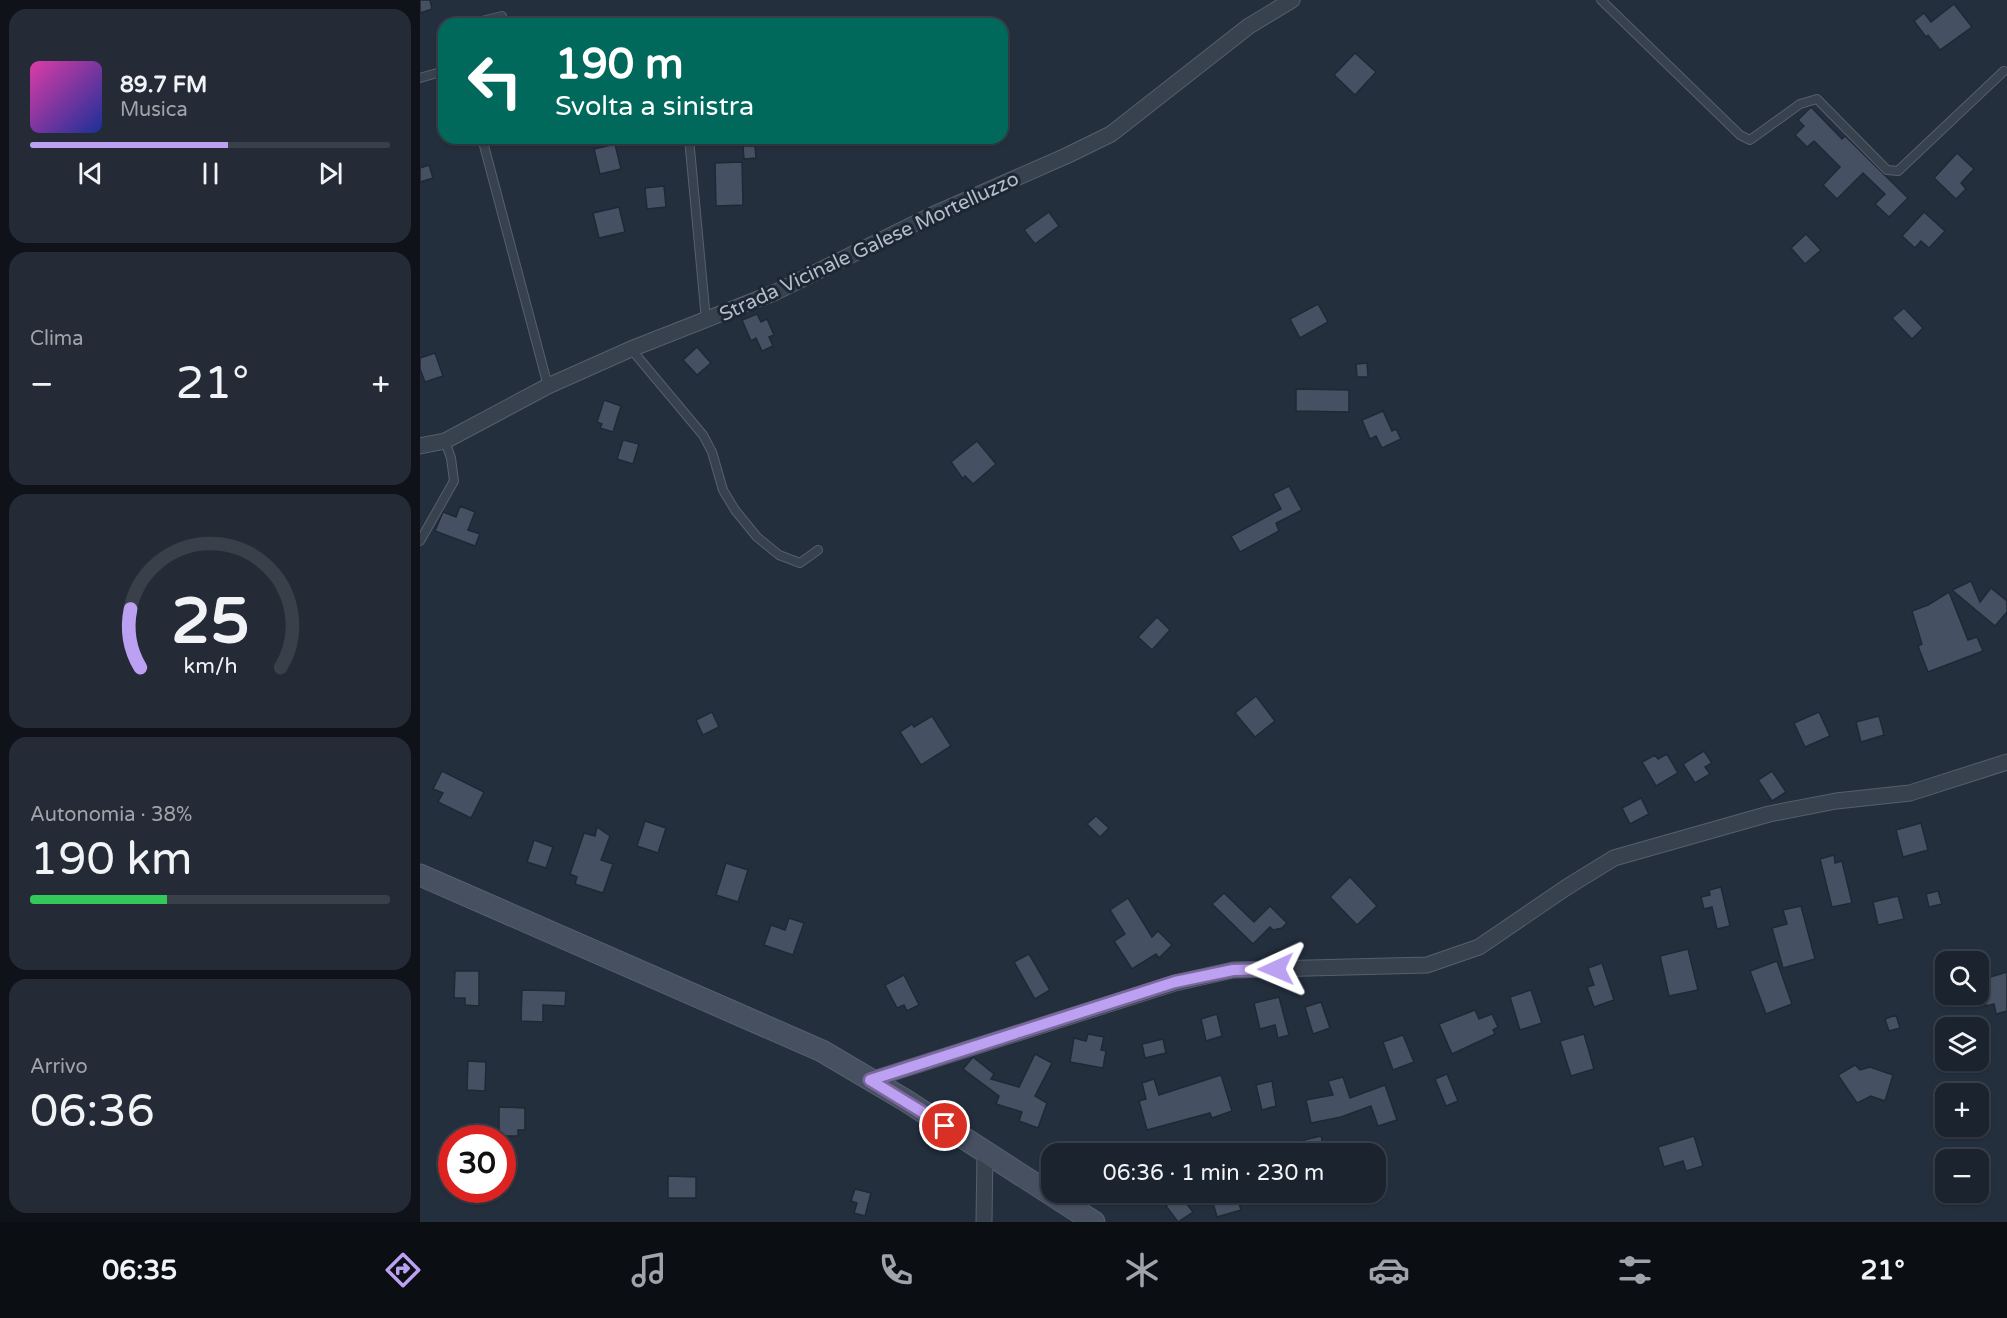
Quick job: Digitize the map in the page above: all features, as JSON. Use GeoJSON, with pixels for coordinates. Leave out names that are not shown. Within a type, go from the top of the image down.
{"type":"FeatureCollection","features":[{"type":"Feature","properties":{"kind":"main road"},"geometry":{"type":"LineString","coordinates":[[420,876],[822,1051],[985,1151],[1094,1222]]}},
{"type":"Feature","properties":{"kind":"street","name":"Strada Vicinale Galese Mortelluzzo"},"geometry":{"type":"LineString","coordinates":[[420,446],[446,441],[548,386],[631,349],[786,288],[932,215],[1111,134],[1250,26],[1292,0]]}},
{"type":"Feature","properties":{"kind":"street"},"geometry":{"type":"LineString","coordinates":[[870,1080],[1175,982],[1233,970],[1427,965],[1479,947],[1614,858],[1769,814],[1836,801],[1910,792],[2007,762]]}},
{"type":"Feature","properties":{"kind":"street"},"geometry":{"type":"LineString","coordinates":[[984,1222],[985,1151]]}},
{"type":"Feature","properties":{"kind":"lane"},"geometry":{"type":"LineString","coordinates":[[1601,0],[1740,135],[1750,140],[1800,104],[1816,99],[1887,170],[1898,171],[2004,71]]}},
{"type":"Feature","properties":{"kind":"lane"},"geometry":{"type":"LineString","coordinates":[[494,18],[502,16]]}},
{"type":"Feature","properties":{"kind":"lane"},"geometry":{"type":"LineString","coordinates":[[420,78],[438,73]]}},
{"type":"Feature","properties":{"kind":"lane"},"geometry":{"type":"LineString","coordinates":[[484,144],[548,386]]}},
{"type":"Feature","properties":{"kind":"lane"},"geometry":{"type":"LineString","coordinates":[[690,144],[706,320]]}},
{"type":"Feature","properties":{"kind":"lane"},"geometry":{"type":"LineString","coordinates":[[631,349],[703,435],[712,452],[723,490],[735,510],[757,537],[779,555],[800,563],[818,550]]}},
{"type":"Feature","properties":{"kind":"lane"},"geometry":{"type":"LineString","coordinates":[[420,541],[454,481],[446,441]]}},
{"type":"Feature","properties":{"kind":"building"},"geometry":{"type":"Polygon","coordinates":[[[420,0],[430,0],[432,9],[420,13],[420,0]]]}},
{"type":"Feature","properties":{"kind":"building"},"geometry":{"type":"Polygon","coordinates":[[[1954,4],[1972,27],[1940,50],[1914,21],[1924,13],[1931,22],[1954,4]]]}},
{"type":"Feature","properties":{"kind":"building"},"geometry":{"type":"Polygon","coordinates":[[[1355,53],[1376,72],[1355,95],[1334,75],[1355,53]]]}},
{"type":"Feature","properties":{"kind":"building"},"geometry":{"type":"Polygon","coordinates":[[[1811,107],[1842,139],[1845,136],[1908,198],[1889,217],[1875,204],[1885,194],[1863,173],[1837,199],[1823,185],[1840,167],[1814,141],[1807,147],[1795,135],[1804,126],[1798,120],[1811,107]]]}},
{"type":"Feature","properties":{"kind":"building"},"geometry":{"type":"Polygon","coordinates":[[[615,144],[621,169],[600,174],[594,149],[615,144]]]}},
{"type":"Feature","properties":{"kind":"building"},"geometry":{"type":"Polygon","coordinates":[[[743,146],[755,146],[756,158],[744,159],[743,146]]]}},
{"type":"Feature","properties":{"kind":"building"},"geometry":{"type":"Polygon","coordinates":[[[1957,153],[1974,169],[1961,183],[1966,189],[1956,199],[1934,178],[1957,153]]]}},
{"type":"Feature","properties":{"kind":"building"},"geometry":{"type":"Polygon","coordinates":[[[742,162],[743,205],[716,206],[715,163],[742,162]]]}},
{"type":"Feature","properties":{"kind":"building"},"geometry":{"type":"Polygon","coordinates":[[[429,165],[433,178],[420,182],[420,168],[429,165]]]}},
{"type":"Feature","properties":{"kind":"building"},"geometry":{"type":"Polygon","coordinates":[[[664,186],[666,207],[647,209],[645,188],[664,186]]]}},
{"type":"Feature","properties":{"kind":"building"},"geometry":{"type":"Polygon","coordinates":[[[619,207],[625,232],[599,238],[593,213],[619,207]]]}},
{"type":"Feature","properties":{"kind":"building"},"geometry":{"type":"Polygon","coordinates":[[[1049,212],[1059,226],[1035,244],[1024,230],[1049,212]]]}},
{"type":"Feature","properties":{"kind":"building"},"geometry":{"type":"Polygon","coordinates":[[[1924,212],[1945,231],[1929,248],[1921,241],[1915,248],[1902,236],[1924,212]]]}},
{"type":"Feature","properties":{"kind":"building"},"geometry":{"type":"Polygon","coordinates":[[[1806,234],[1821,250],[1805,264],[1791,248],[1806,234]]]}},
{"type":"Feature","properties":{"kind":"building"},"geometry":{"type":"Polygon","coordinates":[[[1318,304],[1328,322],[1300,338],[1290,319],[1318,304]]]}},
{"type":"Feature","properties":{"kind":"building"},"geometry":{"type":"Polygon","coordinates":[[[1904,308],[1923,328],[1912,339],[1892,318],[1904,308]]]}},
{"type":"Feature","properties":{"kind":"building"},"geometry":{"type":"Polygon","coordinates":[[[757,314],[761,322],[767,319],[774,335],[769,337],[773,346],[762,351],[756,338],[751,341],[742,320],[757,314]]]}},
{"type":"Feature","properties":{"kind":"building"},"geometry":{"type":"Polygon","coordinates":[[[697,347],[711,363],[697,375],[683,360],[697,347]]]}},
{"type":"Feature","properties":{"kind":"building"},"geometry":{"type":"Polygon","coordinates":[[[435,353],[443,376],[425,382],[420,369],[420,358],[435,353]]]}},
{"type":"Feature","properties":{"kind":"building"},"geometry":{"type":"Polygon","coordinates":[[[1367,363],[1368,377],[1357,377],[1356,364],[1367,363]]]}},
{"type":"Feature","properties":{"kind":"building"},"geometry":{"type":"Polygon","coordinates":[[[1296,389],[1349,390],[1349,412],[1296,411],[1296,389]]]}},
{"type":"Feature","properties":{"kind":"building"},"geometry":{"type":"Polygon","coordinates":[[[604,400],[621,406],[613,432],[600,428],[602,424],[597,422],[604,400]]]}},
{"type":"Feature","properties":{"kind":"building"},"geometry":{"type":"Polygon","coordinates":[[[1383,411],[1392,431],[1396,429],[1401,439],[1382,448],[1376,436],[1370,439],[1362,420],[1383,411]]]}},
{"type":"Feature","properties":{"kind":"building"},"geometry":{"type":"Polygon","coordinates":[[[623,440],[639,444],[633,464],[617,459],[623,440]]]}},
{"type":"Feature","properties":{"kind":"building"},"geometry":{"type":"Polygon","coordinates":[[[977,441],[996,464],[973,484],[965,476],[963,479],[951,462],[977,441]]]}},
{"type":"Feature","properties":{"kind":"building"},"geometry":{"type":"Polygon","coordinates":[[[1289,486],[1302,510],[1276,523],[1279,531],[1240,552],[1231,536],[1281,509],[1273,494],[1289,486]]]}},
{"type":"Feature","properties":{"kind":"building"},"geometry":{"type":"Polygon","coordinates":[[[460,506],[475,512],[468,530],[480,534],[475,546],[435,531],[443,512],[456,517],[460,506]]]}},
{"type":"Feature","properties":{"kind":"building"},"geometry":{"type":"Polygon","coordinates":[[[1971,581],[1980,602],[1991,588],[2007,601],[2007,612],[1995,626],[1952,590],[1971,581]]]}},
{"type":"Feature","properties":{"kind":"building"},"geometry":{"type":"Polygon","coordinates":[[[1949,592],[1968,640],[1977,637],[1983,651],[1928,672],[1918,646],[1922,644],[1912,611],[1928,605],[1949,592]]]}},
{"type":"Feature","properties":{"kind":"building"},"geometry":{"type":"Polygon","coordinates":[[[1157,617],[1170,630],[1152,650],[1138,637],[1157,617]]]}},
{"type":"Feature","properties":{"kind":"building"},"geometry":{"type":"Polygon","coordinates":[[[1256,696],[1275,721],[1255,737],[1235,713],[1256,696]]]}},
{"type":"Feature","properties":{"kind":"building"},"geometry":{"type":"Polygon","coordinates":[[[712,712],[719,727],[703,735],[696,720],[712,712]]]}},
{"type":"Feature","properties":{"kind":"building"},"geometry":{"type":"Polygon","coordinates":[[[1819,712],[1830,736],[1805,747],[1794,723],[1819,712]]]}},
{"type":"Feature","properties":{"kind":"building"},"geometry":{"type":"Polygon","coordinates":[[[932,716],[951,746],[921,765],[900,732],[932,716]]]}},
{"type":"Feature","properties":{"kind":"building"},"geometry":{"type":"Polygon","coordinates":[[[1879,716],[1884,735],[1861,742],[1856,722],[1879,716]]]}},
{"type":"Feature","properties":{"kind":"building"},"geometry":{"type":"Polygon","coordinates":[[[1704,751],[1712,763],[1705,767],[1710,774],[1695,783],[1683,764],[1704,751]]]}},
{"type":"Feature","properties":{"kind":"building"},"geometry":{"type":"Polygon","coordinates":[[[1667,754],[1678,773],[1656,786],[1642,762],[1655,755],[1658,759],[1667,754]]]}},
{"type":"Feature","properties":{"kind":"building"},"geometry":{"type":"Polygon","coordinates":[[[442,771],[484,792],[471,818],[438,802],[443,793],[433,789],[442,771]]]}},
{"type":"Feature","properties":{"kind":"building"},"geometry":{"type":"Polygon","coordinates":[[[1772,771],[1786,792],[1772,801],[1758,780],[1772,771]]]}},
{"type":"Feature","properties":{"kind":"building"},"geometry":{"type":"Polygon","coordinates":[[[1641,798],[1649,814],[1630,824],[1622,808],[1641,798]]]}},
{"type":"Feature","properties":{"kind":"building"},"geometry":{"type":"Polygon","coordinates":[[[1096,816],[1109,828],[1100,837],[1087,824],[1096,816]]]}},
{"type":"Feature","properties":{"kind":"building"},"geometry":{"type":"Polygon","coordinates":[[[645,821],[666,828],[658,853],[637,846],[645,821]]]}},
{"type":"Feature","properties":{"kind":"building"},"geometry":{"type":"Polygon","coordinates":[[[1921,823],[1928,850],[1903,857],[1896,830],[1921,823]]]}},
{"type":"Feature","properties":{"kind":"building"},"geometry":{"type":"Polygon","coordinates":[[[597,827],[610,836],[601,860],[613,864],[603,893],[575,884],[577,877],[570,874],[584,833],[595,836],[597,827]]]}},
{"type":"Feature","properties":{"kind":"building"},"geometry":{"type":"Polygon","coordinates":[[[534,840],[553,847],[546,868],[527,862],[534,840]]]}},
{"type":"Feature","properties":{"kind":"building"},"geometry":{"type":"Polygon","coordinates":[[[1834,855],[1835,863],[1842,861],[1852,903],[1832,907],[1820,859],[1834,855]]]}},
{"type":"Feature","properties":{"kind":"building"},"geometry":{"type":"Polygon","coordinates":[[[726,863],[748,870],[738,902],[716,895],[726,863]]]}},
{"type":"Feature","properties":{"kind":"building"},"geometry":{"type":"Polygon","coordinates":[[[1350,877],[1377,906],[1357,925],[1330,897],[1350,877]]]}},
{"type":"Feature","properties":{"kind":"building"},"geometry":{"type":"Polygon","coordinates":[[[1721,887],[1730,926],[1717,929],[1712,907],[1704,909],[1701,897],[1710,895],[1709,890],[1721,887]]]}},
{"type":"Feature","properties":{"kind":"building"},"geometry":{"type":"Polygon","coordinates":[[[1938,891],[1942,904],[1929,907],[1926,894],[1938,891]]]}},
{"type":"Feature","properties":{"kind":"building"},"geometry":{"type":"Polygon","coordinates":[[[1224,893],[1254,922],[1270,906],[1287,923],[1282,928],[1273,930],[1270,927],[1253,944],[1212,904],[1224,893]]]}},
{"type":"Feature","properties":{"kind":"building"},"geometry":{"type":"Polygon","coordinates":[[[1898,896],[1904,919],[1878,925],[1873,902],[1898,896]]]}},
{"type":"Feature","properties":{"kind":"building"},"geometry":{"type":"Polygon","coordinates":[[[1128,898],[1152,937],[1158,931],[1172,945],[1159,958],[1156,954],[1132,969],[1114,941],[1125,934],[1110,910],[1128,898]]]}},
{"type":"Feature","properties":{"kind":"building"},"geometry":{"type":"Polygon","coordinates":[[[1801,906],[1815,959],[1783,968],[1772,928],[1787,924],[1783,910],[1801,906]]]}},
{"type":"Feature","properties":{"kind":"building"},"geometry":{"type":"Polygon","coordinates":[[[789,918],[804,923],[793,955],[764,945],[771,925],[785,930],[789,918]]]}},
{"type":"Feature","properties":{"kind":"building"},"geometry":{"type":"Polygon","coordinates":[[[1688,949],[1698,990],[1669,996],[1660,956],[1688,949]]]}},
{"type":"Feature","properties":{"kind":"building"},"geometry":{"type":"Polygon","coordinates":[[[1029,954],[1050,990],[1035,999],[1014,962],[1029,954]]]}},
{"type":"Feature","properties":{"kind":"building"},"geometry":{"type":"Polygon","coordinates":[[[1777,961],[1792,1004],[1766,1014],[1750,971],[1777,961]]]}},
{"type":"Feature","properties":{"kind":"building"},"geometry":{"type":"Polygon","coordinates":[[[1602,963],[1614,1000],[1594,1007],[1587,987],[1594,985],[1588,968],[1602,963]]]}},
{"type":"Feature","properties":{"kind":"building"},"geometry":{"type":"Polygon","coordinates":[[[455,971],[479,971],[479,1006],[465,1005],[465,998],[454,998],[455,971]]]}},
{"type":"Feature","properties":{"kind":"building"},"geometry":{"type":"Polygon","coordinates":[[[2007,972],[2007,1011],[1996,1014],[1994,1004],[1986,1006],[1989,1005],[1989,977],[2007,972]]]}},
{"type":"Feature","properties":{"kind":"building"},"geometry":{"type":"Polygon","coordinates":[[[904,975],[919,1005],[907,1011],[904,1005],[897,1008],[885,985],[904,975]]]}},
{"type":"Feature","properties":{"kind":"building"},"geometry":{"type":"Polygon","coordinates":[[[522,990],[566,991],[565,1006],[543,1005],[543,1022],[521,1021],[522,990]]]}},
{"type":"Feature","properties":{"kind":"building"},"geometry":{"type":"Polygon","coordinates":[[[1531,990],[1542,1023],[1520,1030],[1510,997],[1531,990]]]}},
{"type":"Feature","properties":{"kind":"building"},"geometry":{"type":"Polygon","coordinates":[[[1279,997],[1289,1035],[1278,1038],[1275,1025],[1260,1029],[1254,1003],[1279,997]]]}},
{"type":"Feature","properties":{"kind":"building"},"geometry":{"type":"Polygon","coordinates":[[[1321,1002],[1330,1028],[1313,1034],[1305,1007],[1321,1002]]]}},
{"type":"Feature","properties":{"kind":"building"},"geometry":{"type":"Polygon","coordinates":[[[1475,1010],[1479,1019],[1492,1014],[1498,1027],[1493,1030],[1495,1034],[1452,1054],[1439,1024],[1475,1010]]]}},
{"type":"Feature","properties":{"kind":"building"},"geometry":{"type":"Polygon","coordinates":[[[1217,1014],[1222,1036],[1206,1041],[1201,1019],[1217,1014]]]}},
{"type":"Feature","properties":{"kind":"building"},"geometry":{"type":"Polygon","coordinates":[[[1896,1015],[1900,1028],[1889,1031],[1885,1019],[1896,1015]]]}},
{"type":"Feature","properties":{"kind":"building"},"geometry":{"type":"Polygon","coordinates":[[[1088,1034],[1104,1037],[1101,1050],[1106,1051],[1103,1068],[1070,1062],[1074,1038],[1086,1041],[1088,1034]]]}},
{"type":"Feature","properties":{"kind":"building"},"geometry":{"type":"Polygon","coordinates":[[[1584,1034],[1594,1069],[1571,1076],[1560,1041],[1584,1034]]]}},
{"type":"Feature","properties":{"kind":"building"},"geometry":{"type":"Polygon","coordinates":[[[1403,1035],[1414,1062],[1393,1070],[1383,1042],[1403,1035]]]}},
{"type":"Feature","properties":{"kind":"building"},"geometry":{"type":"Polygon","coordinates":[[[1163,1039],[1166,1053],[1145,1058],[1142,1044],[1163,1039]]]}},
{"type":"Feature","properties":{"kind":"building"},"geometry":{"type":"Polygon","coordinates":[[[1035,1054],[1052,1063],[1035,1096],[1047,1103],[1038,1128],[1019,1121],[1022,1112],[996,1104],[999,1096],[963,1069],[973,1057],[994,1074],[991,1079],[1019,1087],[1035,1054]]]}},
{"type":"Feature","properties":{"kind":"building"},"geometry":{"type":"Polygon","coordinates":[[[468,1061],[486,1062],[485,1091],[467,1090],[468,1061]]]}},
{"type":"Feature","properties":{"kind":"building"},"geometry":{"type":"Polygon","coordinates":[[[1855,1065],[1860,1070],[1870,1067],[1893,1075],[1885,1101],[1871,1096],[1857,1103],[1838,1075],[1855,1065]]]}},
{"type":"Feature","properties":{"kind":"building"},"geometry":{"type":"Polygon","coordinates":[[[1447,1074],[1458,1101],[1446,1106],[1435,1079],[1447,1074]]]}},
{"type":"Feature","properties":{"kind":"building"},"geometry":{"type":"Polygon","coordinates":[[[1221,1075],[1232,1111],[1212,1118],[1210,1113],[1147,1130],[1139,1101],[1146,1099],[1142,1083],[1154,1079],[1159,1095],[1221,1075]]]}},
{"type":"Feature","properties":{"kind":"building"},"geometry":{"type":"Polygon","coordinates":[[[1343,1077],[1350,1098],[1385,1085],[1397,1120],[1378,1126],[1371,1106],[1341,1117],[1311,1123],[1306,1100],[1333,1095],[1328,1081],[1343,1077]]]}},
{"type":"Feature","properties":{"kind":"building"},"geometry":{"type":"Polygon","coordinates":[[[1272,1081],[1276,1106],[1262,1110],[1256,1085],[1272,1081]]]}},
{"type":"Feature","properties":{"kind":"building"},"geometry":{"type":"Polygon","coordinates":[[[499,1107],[525,1108],[525,1130],[518,1130],[518,1136],[516,1136],[516,1125],[499,1125],[499,1107]]]}},
{"type":"Feature","properties":{"kind":"building"},"geometry":{"type":"Polygon","coordinates":[[[1321,1136],[1323,1143],[1305,1143],[1304,1140],[1321,1136]]]}},
{"type":"Feature","properties":{"kind":"building"},"geometry":{"type":"Polygon","coordinates":[[[1694,1136],[1703,1166],[1686,1171],[1683,1161],[1664,1167],[1658,1147],[1694,1136]]]}},
{"type":"Feature","properties":{"kind":"building"},"geometry":{"type":"Polygon","coordinates":[[[668,1176],[696,1177],[696,1198],[668,1198],[668,1176]]]}},
{"type":"Feature","properties":{"kind":"building"},"geometry":{"type":"Polygon","coordinates":[[[855,1189],[871,1193],[865,1216],[854,1213],[857,1203],[851,1201],[855,1189]]]}},
{"type":"Feature","properties":{"kind":"building"},"geometry":{"type":"Polygon","coordinates":[[[1170,1203],[1186,1203],[1193,1212],[1178,1222],[1166,1206],[1170,1203]]]}},
{"type":"Feature","properties":{"kind":"building"},"geometry":{"type":"Polygon","coordinates":[[[1213,1203],[1239,1203],[1241,1210],[1217,1217],[1213,1203]]]}},
{"type":"Feature","properties":{"kind":"route"},"geometry":{"type":"LineString","coordinates":[[945,1126],[870,1080],[1175,982],[1233,970],[1276,969]]}}]}
